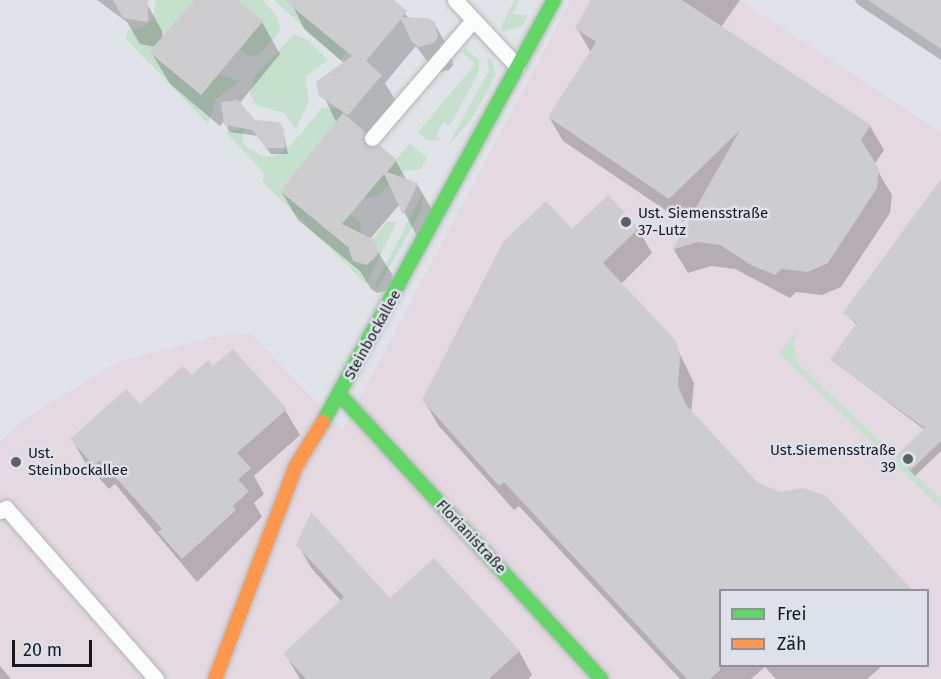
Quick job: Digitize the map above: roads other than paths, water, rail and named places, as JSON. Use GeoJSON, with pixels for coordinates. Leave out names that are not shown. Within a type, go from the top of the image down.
{"type":"FeatureCollection","features":[{"type":"Feature","properties":{"kind":"street","name":"Steinbockallee"},"geometry":{"type":"LineString","coordinates":[[215,679],[296,466],[340,395],[554,0]]}},
{"type":"Feature","properties":{"kind":"street","name":"Florianistraße"},"geometry":{"type":"LineString","coordinates":[[340,395],[601,679]]}},
{"type":"Feature","properties":{"kind":"lane"},"geometry":{"type":"LineString","coordinates":[[455,0],[517,66]]}},
{"type":"Feature","properties":{"kind":"lane"},"geometry":{"type":"LineString","coordinates":[[372,138],[473,20]]}},
{"type":"Feature","properties":{"kind":"lane"},"geometry":{"type":"LineString","coordinates":[[0,511],[6,508],[156,679]]}},
{"type":"Feature","properties":{"kind":"place","name":"Ust. Siemensstraße 37-Lutz"},"geometry":{"type":"Point","coordinates":[626,222]}},
{"type":"Feature","properties":{"kind":"place","name":"Ust.Siemensstraße 39"},"geometry":{"type":"Point","coordinates":[908,459]}},
{"type":"Feature","properties":{"kind":"place","name":"Ust. Steinbockallee"},"geometry":{"type":"Point","coordinates":[16,462]}}]}
